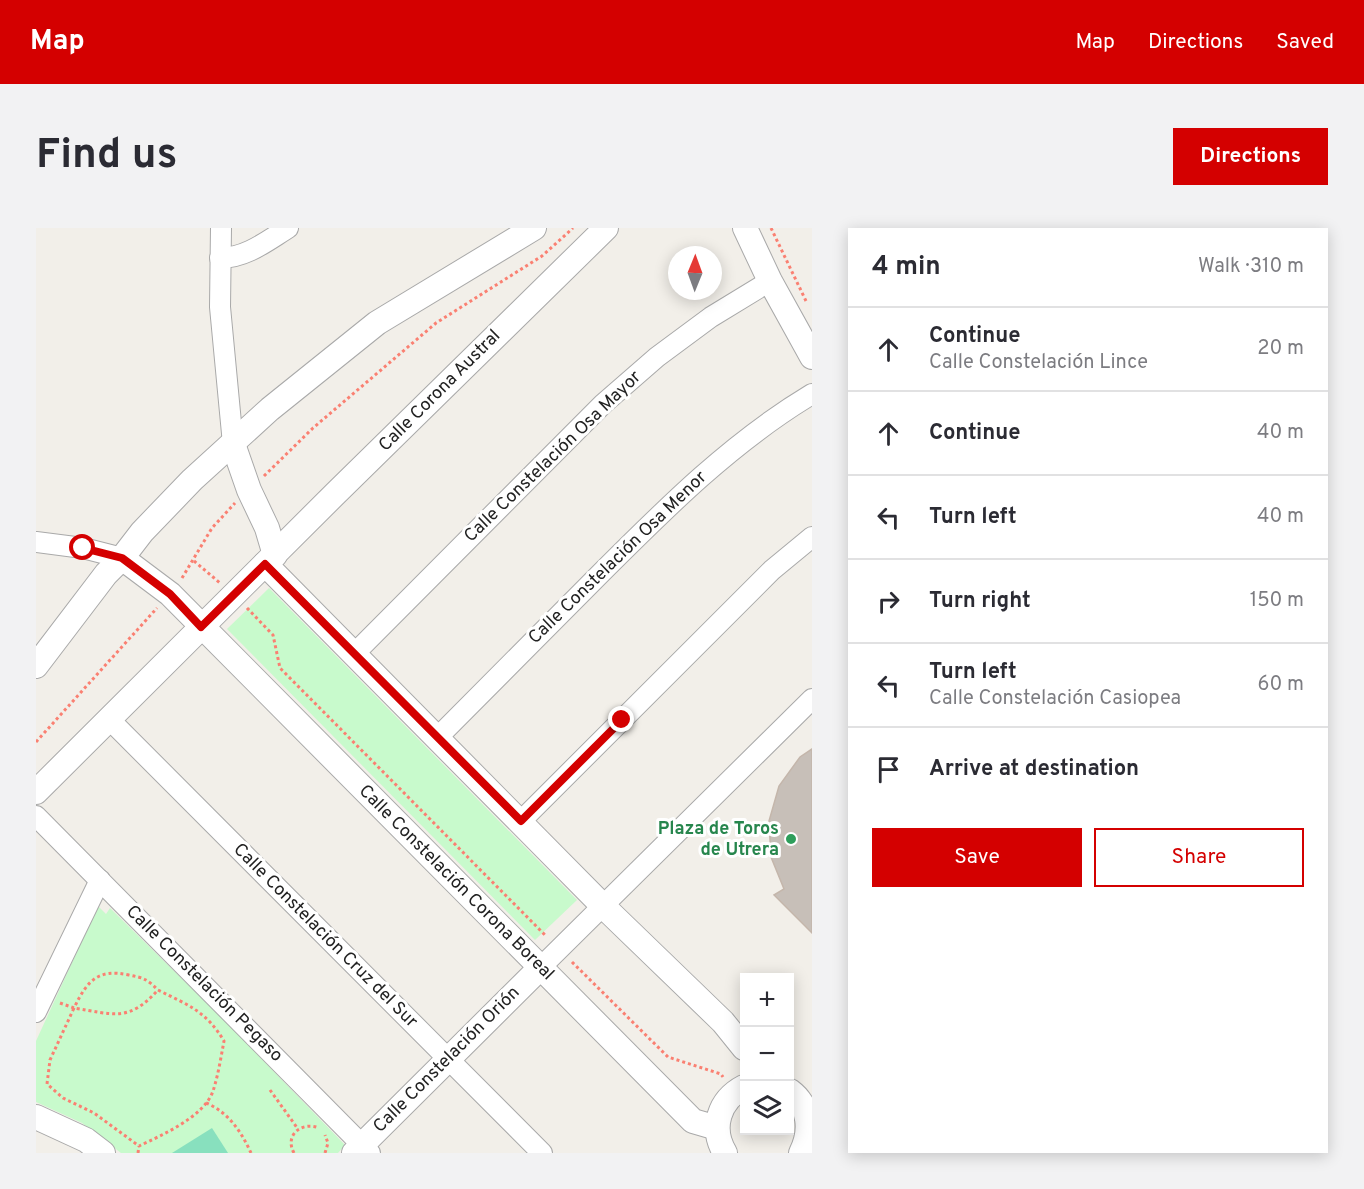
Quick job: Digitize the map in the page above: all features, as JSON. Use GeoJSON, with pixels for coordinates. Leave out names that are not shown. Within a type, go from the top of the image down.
{"type":"FeatureCollection","features":[{"type":"Feature","properties":{"kind":"street"},"geometry":{"type":"LineString","coordinates":[[221,228],[220,307],[233,444],[249,490],[267,528],[270,559],[354,654],[603,906],[723,1022],[740,1043]]}},
{"type":"Feature","properties":{"kind":"street"},"geometry":{"type":"LineString","coordinates":[[220,258],[232,258],[245,254],[288,228]]}},
{"type":"Feature","properties":{"kind":"street"},"geometry":{"type":"LineString","coordinates":[[36,666],[106,574],[142,532],[192,480],[270,409],[377,323],[534,228]]}},
{"type":"Feature","properties":{"kind":"street","name":"Calle Corona Austral"},"geometry":{"type":"LineString","coordinates":[[36,792],[606,228]]}},
{"type":"Feature","properties":{"kind":"street"},"geometry":{"type":"LineString","coordinates":[[745,228],[770,281],[812,357]]}},
{"type":"Feature","properties":{"kind":"street","name":"Calle Constelación Osa Mayor"},"geometry":{"type":"LineString","coordinates":[[354,654],[603,404],[657,357],[711,316],[770,281]]}},
{"type":"Feature","properties":{"kind":"street","name":"Calle Constelación Osa Menor"},"geometry":{"type":"LineString","coordinates":[[437,738],[655,519],[715,463],[779,413],[812,394]]}},
{"type":"Feature","properties":{"kind":"street"},"geometry":{"type":"LineString","coordinates":[[521,821],[772,570],[812,537]]}},
{"type":"Feature","properties":{"kind":"street"},"geometry":{"type":"LineString","coordinates":[[36,542],[83,548],[122,558]]}},
{"type":"Feature","properties":{"kind":"street","name":"Calle Constelación Corona Boreal"},"geometry":{"type":"LineString","coordinates":[[122,558],[170,594],[693,1121],[717,1128]]}},
{"type":"Feature","properties":{"kind":"street"},"geometry":{"type":"LineString","coordinates":[[540,968],[812,699]]}},
{"type":"Feature","properties":{"kind":"street","name":"Calle Constelación Cruz del Sur"},"geometry":{"type":"LineString","coordinates":[[108,719],[542,1153]]}},
{"type":"Feature","properties":{"kind":"street","name":"Calle Constelación Pegaso"},"geometry":{"type":"LineString","coordinates":[[36,816],[362,1150]]}},
{"type":"Feature","properties":{"kind":"street"},"geometry":{"type":"LineString","coordinates":[[36,1012],[100,880]]}},
{"type":"Feature","properties":{"kind":"street","name":"Calle Constelación Orión"},"geometry":{"type":"LineString","coordinates":[[362,1150],[448,1059],[540,968]]}},
{"type":"Feature","properties":{"kind":"street"},"geometry":{"type":"LineString","coordinates":[[725,1153],[718,1140],[717,1128],[724,1104],[735,1092],[735,1083]]}},
{"type":"Feature","properties":{"kind":"street"},"geometry":{"type":"LineString","coordinates":[[801,1096],[809,1130],[801,1153]]}},
{"type":"Feature","properties":{"kind":"street"},"geometry":{"type":"LineString","coordinates":[[36,1117],[86,1140],[103,1153]]}},
{"type":"Feature","properties":{"kind":"path"},"geometry":{"type":"LineString","coordinates":[[260,480],[313,428],[436,323],[542,256],[573,228]]}},
{"type":"Feature","properties":{"kind":"path"},"geometry":{"type":"LineString","coordinates":[[771,228],[806,301]]}},
{"type":"Feature","properties":{"kind":"path"},"geometry":{"type":"LineString","coordinates":[[177,586],[212,528],[240,498]]}},
{"type":"Feature","properties":{"kind":"path"},"geometry":{"type":"LineString","coordinates":[[194,561],[226,588]]}},
{"type":"Feature","properties":{"kind":"path"},"geometry":{"type":"LineString","coordinates":[[36,742],[162,602]]}},
{"type":"Feature","properties":{"kind":"path"},"geometry":{"type":"LineString","coordinates":[[242,604],[273,635],[280,668],[552,942]]}},
{"type":"Feature","properties":{"kind":"path"},"geometry":{"type":"LineString","coordinates":[[565,955],[668,1057],[721,1074],[735,1083]]}},
{"type":"Feature","properties":{"kind":"path"},"geometry":{"type":"LineString","coordinates":[[113,972],[146,978],[158,990],[195,1008],[214,1024],[224,1041],[212,1093],[200,1112],[139,1146],[94,1113],[63,1098],[47,1084],[50,1060],[82,990],[94,978],[113,972]]}},
{"type":"Feature","properties":{"kind":"path"},"geometry":{"type":"LineString","coordinates":[[74,1008],[117,1015],[131,1012],[146,1003],[158,990]]}},
{"type":"Feature","properties":{"kind":"path"},"geometry":{"type":"LineString","coordinates":[[270,1090],[298,1129]]}},
{"type":"Feature","properties":{"kind":"path"},"geometry":{"type":"LineString","coordinates":[[206,1103],[218,1108],[232,1121],[251,1153]]}},
{"type":"Feature","properties":{"kind":"path"},"geometry":{"type":"LineString","coordinates":[[294,1153],[291,1141],[298,1129],[311,1125],[324,1132],[328,1143],[325,1153]]}},
{"type":"Feature","properties":{"kind":"path"},"geometry":{"type":"LineString","coordinates":[[138,1153],[139,1146]]}},
{"type":"Feature","properties":{"kind":"green space"},"geometry":{"type":"Polygon","coordinates":[[[269,588],[577,900],[535,940],[227,629],[269,588]]]}},
{"type":"Feature","properties":{"kind":"green space"},"geometry":{"type":"Polygon","coordinates":[[[98,906],[106,914],[110,908],[226,1022],[345,1145],[338,1153],[121,1153],[82,1123],[36,1102],[36,1041],[98,906]]]}},
{"type":"Feature","properties":{"kind":"green space"},"geometry":{"type":"Polygon","coordinates":[[[212,1128],[228,1153],[172,1153],[212,1128]]]}},
{"type":"Feature","properties":{"kind":"building","name":"Plaza de Toros de Utrera"},"geometry":{"type":"Polygon","coordinates":[[[812,749],[812,933],[774,895],[784,889],[771,857],[769,821],[779,786],[800,757],[812,749]]]}},
{"type":"Feature","properties":{"kind":"place","name":"Plaza de Toros de Utrera"},"geometry":{"type":"Point","coordinates":[791,839]}},
{"type":"Feature","properties":{"kind":"route"},"geometry":{"type":"LineString","coordinates":[[83,548],[122,558],[142,571],[170,594],[201,627],[265,564],[521,821],[622,720]]}}]}
